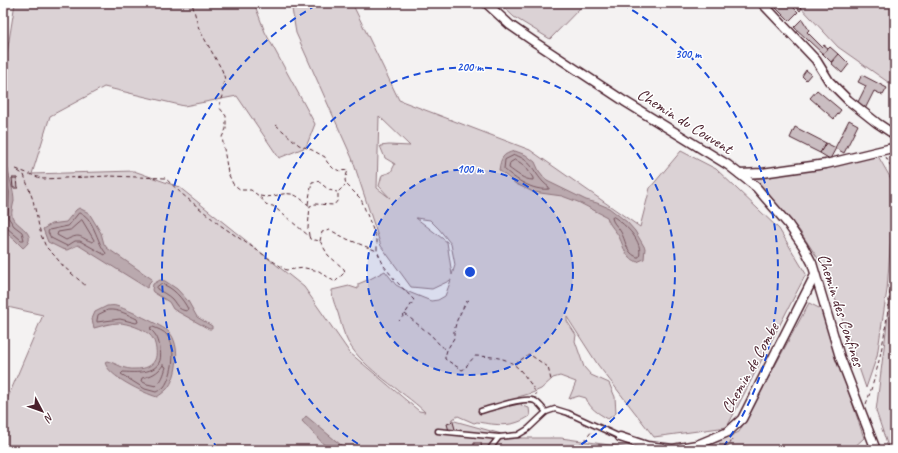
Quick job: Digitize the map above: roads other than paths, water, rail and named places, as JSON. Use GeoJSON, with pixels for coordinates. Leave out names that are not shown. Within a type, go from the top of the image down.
{"type":"FeatureCollection","features":[{"type":"Feature","properties":{"kind":"street","name":"Chemin du Couvent"},"geometry":{"type":"LineString","coordinates":[[486,3],[510,25],[536,43],[624,101],[728,165],[740,174],[762,173],[826,164],[880,150],[895,148]]}},
{"type":"Feature","properties":{"kind":"street"},"geometry":{"type":"LineString","coordinates":[[762,3],[816,60],[829,81],[877,123],[895,134]]}},
{"type":"Feature","properties":{"kind":"street","name":"Chemin des Confines"},"geometry":{"type":"LineString","coordinates":[[740,174],[756,187],[788,224],[803,246],[812,263],[840,357],[876,450]]}},
{"type":"Feature","properties":{"kind":"street","name":"Chemin de Combe"},"geometry":{"type":"LineString","coordinates":[[620,436],[647,446],[673,449],[697,445],[728,432],[742,419],[816,275]]}},
{"type":"Feature","properties":{"kind":"lane"},"geometry":{"type":"LineString","coordinates":[[438,431],[499,437],[518,435],[528,429],[546,412],[537,402],[531,400],[515,402],[481,411]]}},
{"type":"Feature","properties":{"kind":"lane","name":"Chemin de Combe"},"geometry":{"type":"LineString","coordinates":[[546,412],[555,410],[568,413],[620,436]]}},
{"type":"Feature","properties":{"kind":"lane"},"geometry":{"type":"LineString","coordinates":[[489,450],[499,437]]}},
{"type":"Feature","properties":{"kind":"water"},"geometry":{"type":"Polygon","coordinates":[[[515,151],[526,155],[535,162],[539,171],[547,181],[586,200],[609,208],[627,222],[635,231],[645,248],[644,259],[637,262],[627,255],[619,236],[609,223],[607,217],[578,202],[562,196],[533,192],[516,184],[499,170],[503,157],[515,151]]]}},
{"type":"Feature","properties":{"kind":"water"},"geometry":{"type":"Polygon","coordinates":[[[3,166],[8,169],[13,192],[14,201],[12,216],[14,220],[25,230],[29,238],[28,243],[23,248],[3,230],[3,166]]]}},
{"type":"Feature","properties":{"kind":"water"},"geometry":{"type":"Polygon","coordinates":[[[79,208],[89,213],[101,233],[104,244],[107,248],[152,279],[147,288],[78,245],[67,250],[48,242],[43,229],[51,224],[66,222],[79,208]]]}},
{"type":"Feature","properties":{"kind":"water"},"geometry":{"type":"Polygon","coordinates":[[[160,280],[165,281],[177,289],[188,301],[197,317],[212,326],[212,329],[209,329],[173,309],[169,302],[153,292],[153,284],[160,280]]]}},
{"type":"Feature","properties":{"kind":"water"},"geometry":{"type":"Polygon","coordinates":[[[107,306],[115,306],[127,310],[165,329],[173,337],[177,352],[174,377],[167,389],[157,397],[127,383],[112,373],[107,367],[105,362],[107,361],[128,369],[145,368],[152,364],[156,358],[156,349],[155,343],[151,337],[144,331],[135,327],[119,323],[94,328],[92,319],[95,312],[107,306]]]}},
{"type":"Feature","properties":{"kind":"water"},"geometry":{"type":"Polygon","coordinates":[[[306,416],[349,450],[329,450],[302,421],[306,416]]]}}]}
